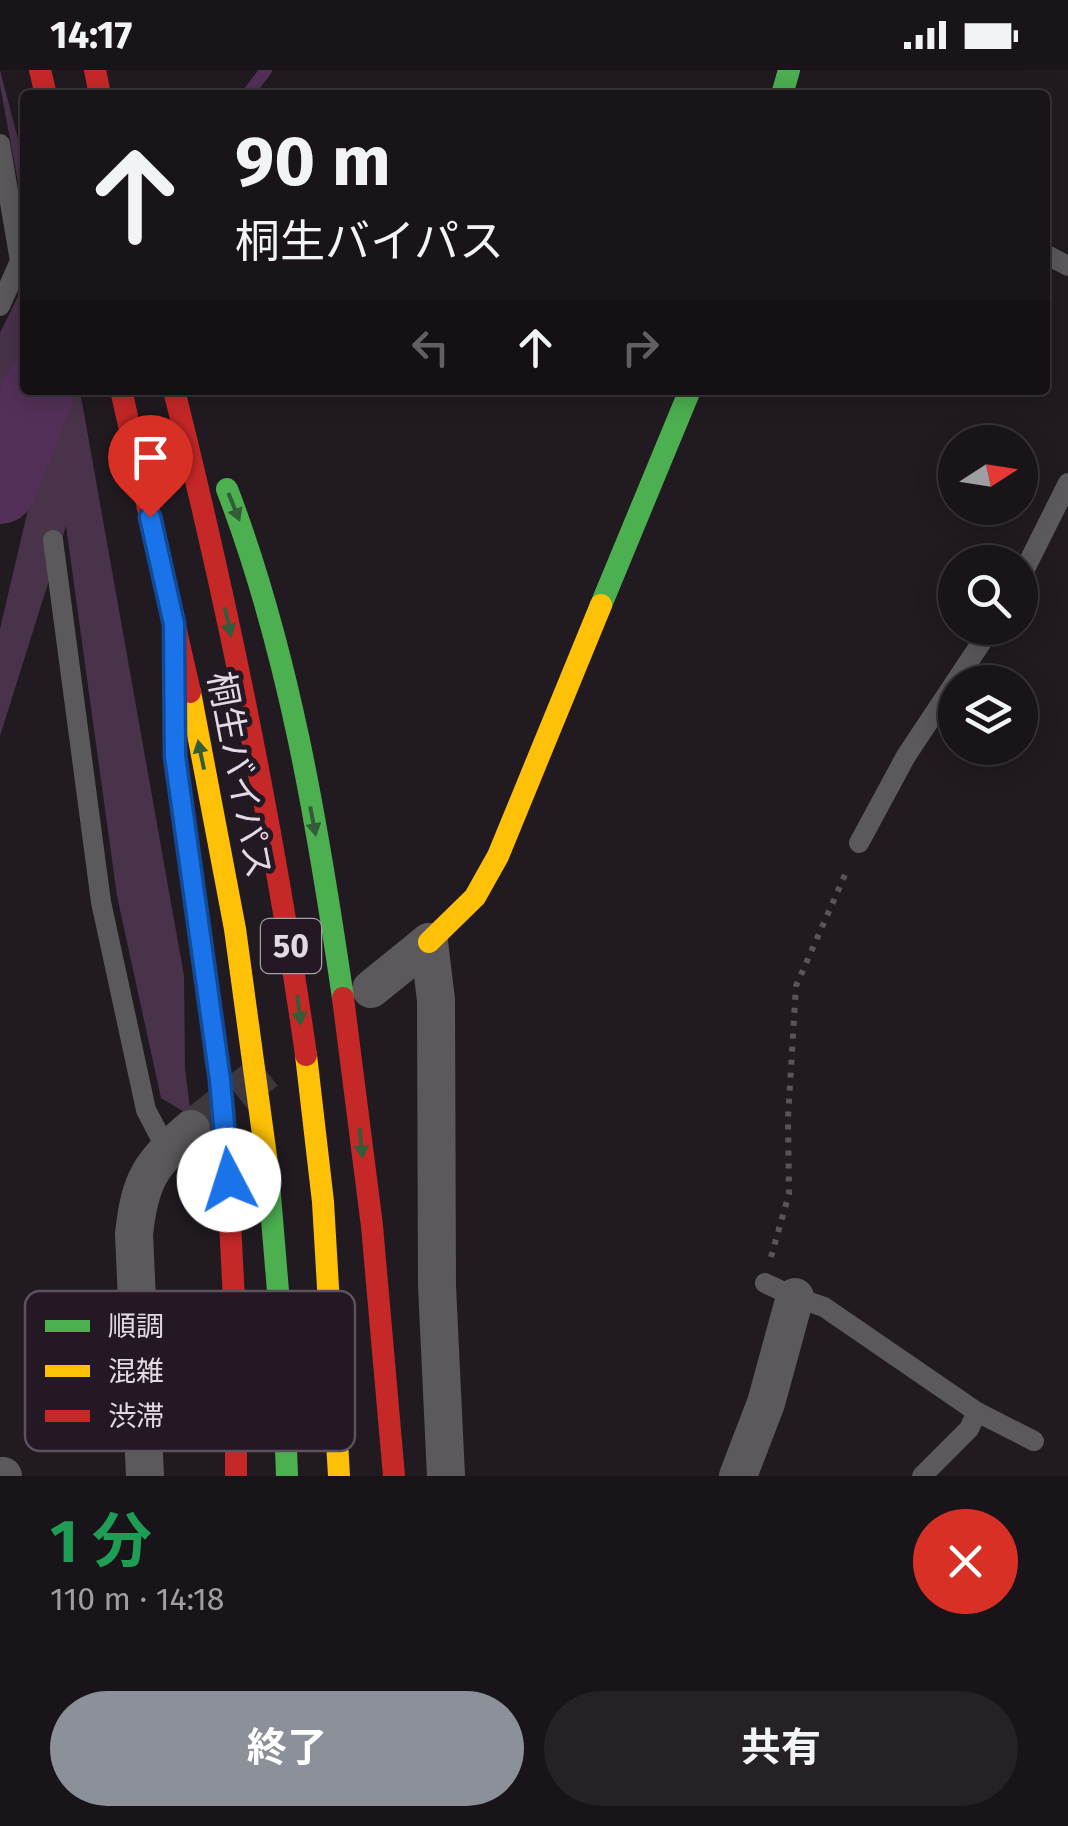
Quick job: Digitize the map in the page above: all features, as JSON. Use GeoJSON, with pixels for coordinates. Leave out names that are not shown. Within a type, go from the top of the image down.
{"type":"FeatureCollection","features":[{"type":"Feature","properties":{"kind":"main road","name":"桐生バイパス"},"geometry":{"type":"LineString","coordinates":[[121,395],[174,624],[234,932],[263,1134],[278,1291]]}},
{"type":"Feature","properties":{"kind":"main road","name":"桐生バイパス"},"geometry":{"type":"LineString","coordinates":[[175,395],[235,653],[290,943],[329,1291]]}},
{"type":"Feature","properties":{"kind":"main road"},"geometry":{"type":"LineString","coordinates":[[430,942],[475,897],[498,856],[688,395]]}},
{"type":"Feature","properties":{"kind":"main road"},"geometry":{"type":"LineString","coordinates":[[183,424],[224,482],[248,540],[266,599],[303,770],[341,983],[376,1277],[394,1476]]}},
{"type":"Feature","properties":{"kind":"main road","name":"50"},"geometry":{"type":"LineString","coordinates":[[174,624],[175,737]]}},
{"type":"Feature","properties":{"kind":"main road"},"geometry":{"type":"LineString","coordinates":[[194,1132],[232,1212],[234,1291]]}},
{"type":"Feature","properties":{"kind":"main road","name":"桐生バイパス"},"geometry":{"type":"LineString","coordinates":[[287,1451],[288,1476]]}},
{"type":"Feature","properties":{"kind":"main road","name":"桐生バイパス"},"geometry":{"type":"LineString","coordinates":[[338,1451],[339,1476]]}},
{"type":"Feature","properties":{"kind":"street"},"geometry":{"type":"LineString","coordinates":[[371,989],[430,942]]}},
{"type":"Feature","properties":{"kind":"street"},"geometry":{"type":"LineString","coordinates":[[430,942],[436,1000],[436,1286],[446,1476]]}},
{"type":"Feature","properties":{"kind":"street"},"geometry":{"type":"LineString","coordinates":[[137,1291],[134,1234],[142,1182],[194,1132]]}},
{"type":"Feature","properties":{"kind":"street"},"geometry":{"type":"LineString","coordinates":[[738,1476],[766,1403],[780,1290]]}},
{"type":"Feature","properties":{"kind":"street"},"geometry":{"type":"LineString","coordinates":[[144,1451],[145,1476]]}},
{"type":"Feature","properties":{"kind":"lane"},"geometry":{"type":"LineString","coordinates":[[0,144],[20,260],[0,306]]}},
{"type":"Feature","properties":{"kind":"lane"},"geometry":{"type":"LineString","coordinates":[[1037,545],[1068,483]]}},
{"type":"Feature","properties":{"kind":"lane"},"geometry":{"type":"LineString","coordinates":[[53,540],[101,902],[146,1110],[194,1132]]}},
{"type":"Feature","properties":{"kind":"lane"},"geometry":{"type":"LineString","coordinates":[[860,844],[906,756],[980,645]]}},
{"type":"Feature","properties":{"kind":"lane"},"geometry":{"type":"LineString","coordinates":[[780,1290],[824,1307],[977,1412],[1034,1441]]}},
{"type":"Feature","properties":{"kind":"lane"},"geometry":{"type":"LineString","coordinates":[[922,1476],[969,1430],[977,1412]]}},
{"type":"Feature","properties":{"kind":"path"},"geometry":{"type":"LineString","coordinates":[[780,1290],[789,1194],[788,1118],[796,986],[860,844]]}},
{"type":"Feature","properties":{"kind":"shaded area"},"geometry":{"type":"Polygon","coordinates":[[[0,70],[20,147],[20,193],[0,70]]]}},
{"type":"Feature","properties":{"kind":"shaded area"},"geometry":{"type":"Polygon","coordinates":[[[20,292],[20,392],[0,440],[0,333],[20,292]]]}},
{"type":"Feature","properties":{"kind":"shaded area"},"geometry":{"type":"Polygon","coordinates":[[[63,395],[80,395],[184,976],[185,1069],[191,1116],[161,1098],[117,896],[66,526],[0,736],[0,629],[37,471],[63,395]]]}},
{"type":"Feature","properties":{"kind":"waterway"},"geometry":{"type":"LineString","coordinates":[[251,90],[266,70]]}},
{"type":"Feature","properties":{"kind":"waterway"},"geometry":{"type":"LineString","coordinates":[[0,488],[37,395]]}},
{"type":"Feature","properties":{"kind":"tunnel"},"geometry":{"type":"LineString","coordinates":[[191,1129],[272,1066]]}},
{"type":"Feature","properties":{"kind":"traffic: fast"},"geometry":{"type":"LineString","coordinates":[[783,90],[789,70]]}},
{"type":"Feature","properties":{"kind":"traffic: fast"},"geometry":{"type":"LineString","coordinates":[[601,605],[688,395]]}},
{"type":"Feature","properties":{"kind":"traffic: fast"},"geometry":{"type":"LineString","coordinates":[[227,489],[268,613],[299,740],[343,998]]}},
{"type":"Feature","properties":{"kind":"traffic: fast"},"geometry":{"type":"LineString","coordinates":[[268,1171],[278,1291]]}},
{"type":"Feature","properties":{"kind":"traffic: fast"},"geometry":{"type":"LineString","coordinates":[[286,1451],[287,1476]]}},
{"type":"Feature","properties":{"kind":"traffic: slow"},"geometry":{"type":"LineString","coordinates":[[429,942],[475,897],[498,856],[601,605]]}},
{"type":"Feature","properties":{"kind":"traffic: slow"},"geometry":{"type":"LineString","coordinates":[[190,692],[235,929],[268,1171]]}},
{"type":"Feature","properties":{"kind":"traffic: slow"},"geometry":{"type":"LineString","coordinates":[[306,1055],[323,1202],[328,1291]]}},
{"type":"Feature","properties":{"kind":"traffic: slow"},"geometry":{"type":"LineString","coordinates":[[338,1451],[339,1476]]}},
{"type":"Feature","properties":{"kind":"traffic: jam"},"geometry":{"type":"LineString","coordinates":[[40,70],[45,90]]}},
{"type":"Feature","properties":{"kind":"traffic: jam"},"geometry":{"type":"LineString","coordinates":[[95,70],[99,90]]}},
{"type":"Feature","properties":{"kind":"traffic: jam"},"geometry":{"type":"LineString","coordinates":[[122,395],[190,692]]}},
{"type":"Feature","properties":{"kind":"traffic: jam"},"geometry":{"type":"LineString","coordinates":[[175,395],[249,721],[306,1055]]}},
{"type":"Feature","properties":{"kind":"traffic: jam"},"geometry":{"type":"LineString","coordinates":[[343,998],[372,1226],[394,1476]]}},
{"type":"Feature","properties":{"kind":"traffic: jam"},"geometry":{"type":"LineString","coordinates":[[226,1144],[234,1291]]}},
{"type":"Feature","properties":{"kind":"traffic: jam"},"geometry":{"type":"LineString","coordinates":[[236,1451],[236,1476]]}},
{"type":"Feature","properties":{"kind":"route"},"geometry":{"type":"LineString","coordinates":[[150,517],[174,624],[175,756],[220,1080],[229,1180]]}}]}
